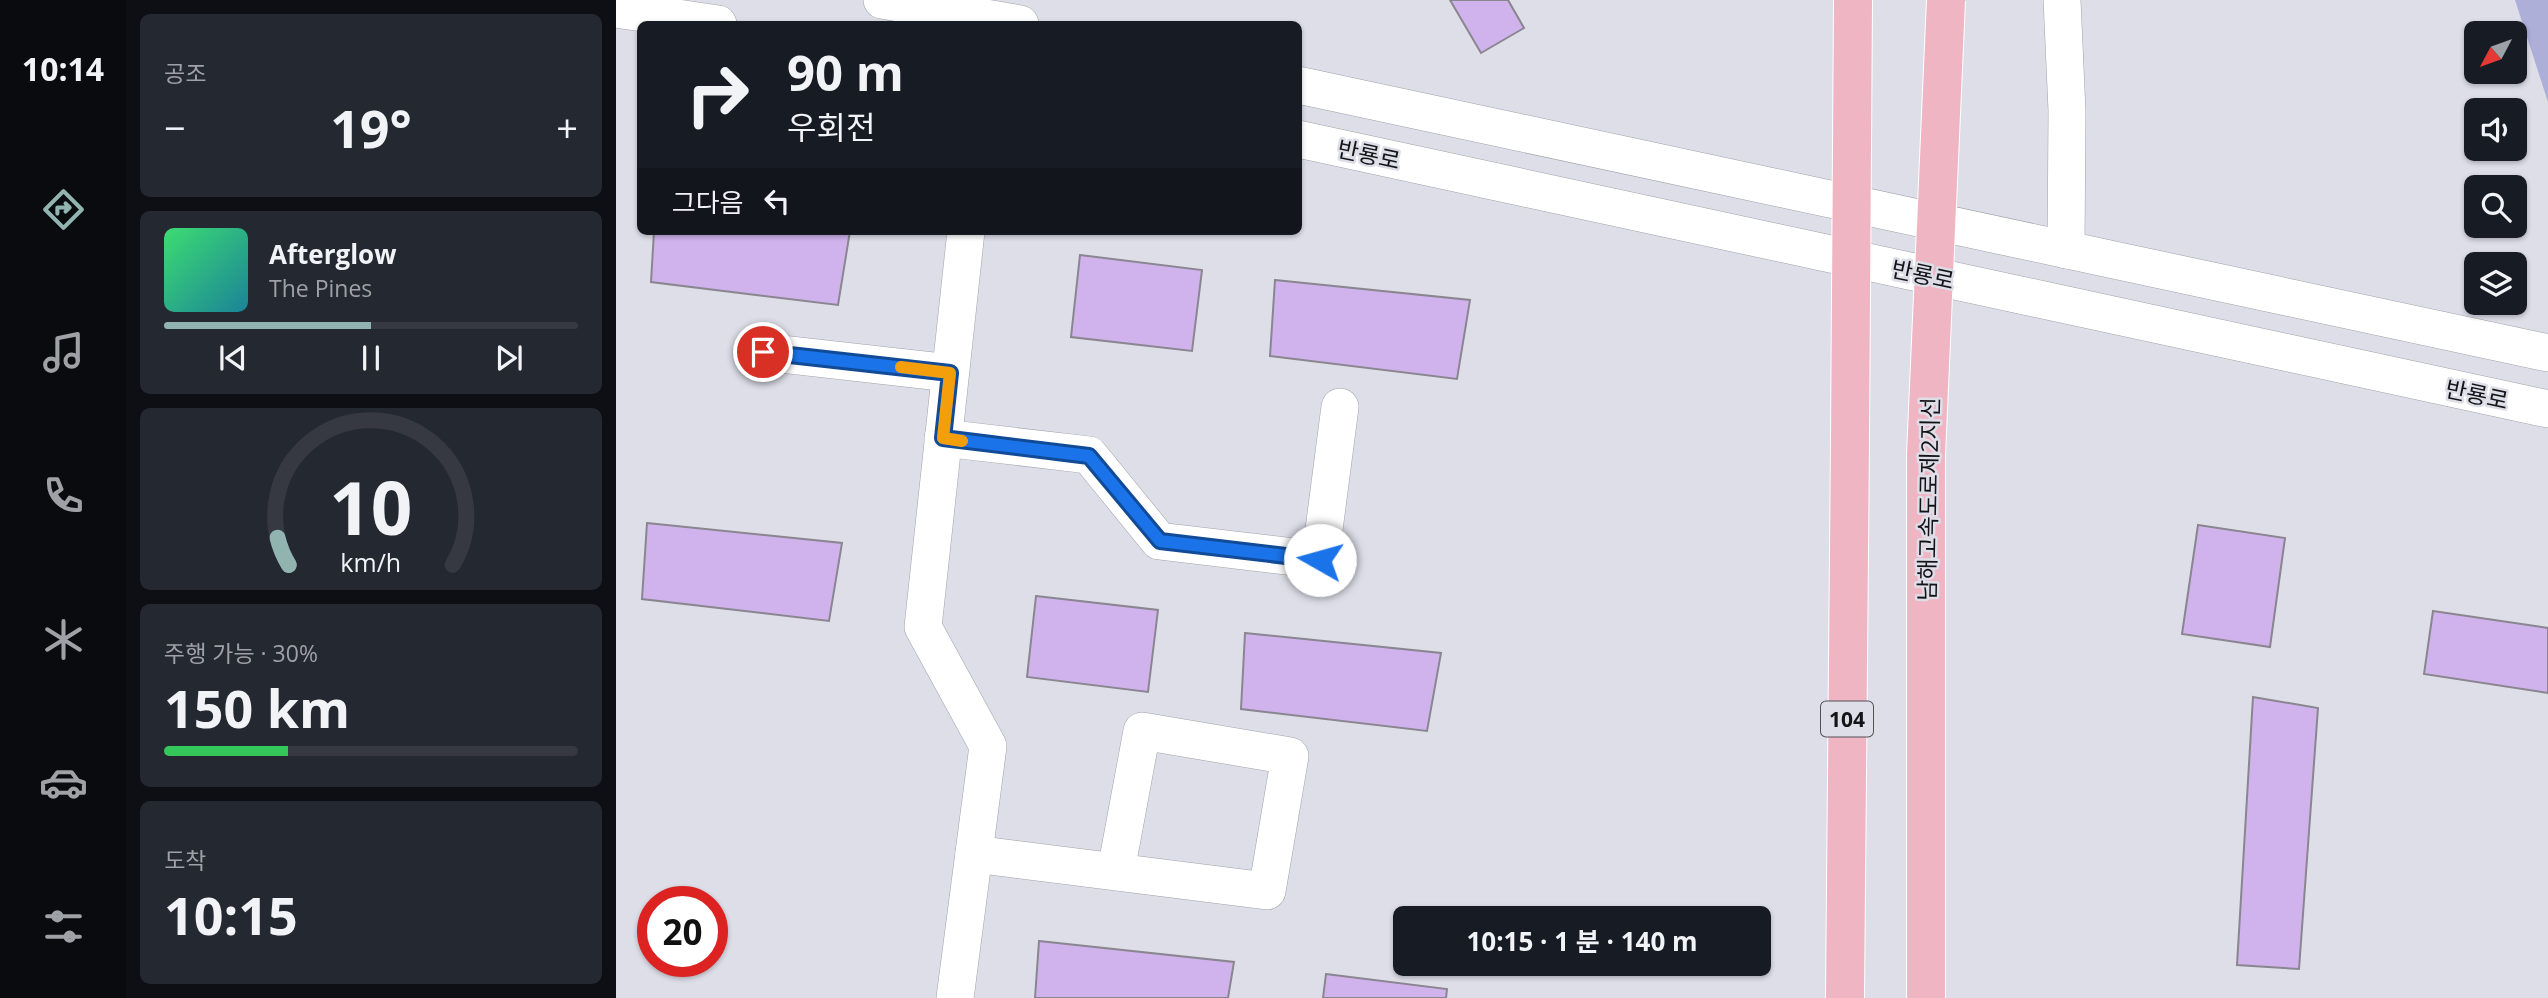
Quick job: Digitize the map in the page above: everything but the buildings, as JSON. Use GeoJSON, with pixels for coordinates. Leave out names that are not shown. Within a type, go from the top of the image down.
{"type":"FeatureCollection","features":[{"type":"Feature","properties":{"kind":"highway","name":"104"},"geometry":{"type":"LineString","coordinates":[[1845,998],[1853,0]]}},
{"type":"Feature","properties":{"kind":"highway","name":"남해고속도로제2지선"},"geometry":{"type":"LineString","coordinates":[[1926,998],[1926,455],[1945,0]]}},
{"type":"Feature","properties":{"kind":"street"},"geometry":{"type":"LineString","coordinates":[[882,0],[1003,21]]}},
{"type":"Feature","properties":{"kind":"street"},"geometry":{"type":"LineString","coordinates":[[2062,0],[2067,111],[2066,250]]}},
{"type":"Feature","properties":{"kind":"street"},"geometry":{"type":"LineString","coordinates":[[616,9],[698,21]]}},
{"type":"Feature","properties":{"kind":"street"},"geometry":{"type":"LineString","coordinates":[[1302,86],[2548,353]]}},
{"type":"Feature","properties":{"kind":"street","name":"반룡로"},"geometry":{"type":"LineString","coordinates":[[1302,140],[2548,409]]}},
{"type":"Feature","properties":{"kind":"street"},"geometry":{"type":"LineString","coordinates":[[955,998],[988,746],[923,627],[966,235]]}},
{"type":"Feature","properties":{"kind":"street"},"geometry":{"type":"LineString","coordinates":[[763,352],[950,373]]}},
{"type":"Feature","properties":{"kind":"street"},"geometry":{"type":"LineString","coordinates":[[943,438],[1089,456],[1160,541],[1320,560],[1340,407]]}},
{"type":"Feature","properties":{"kind":"street"},"geometry":{"type":"LineString","coordinates":[[974,854],[1267,891],[1290,756],[1142,731],[1116,871]]}},
{"type":"Feature","properties":{"kind":"shaded area"},"geometry":{"type":"Polygon","coordinates":[[[2515,0],[2548,0],[2548,102],[2527,37],[2527,21],[2522,21],[2515,0]]]}},
{"type":"Feature","properties":{"kind":"slow traffic"},"geometry":{"type":"LineString","coordinates":[[901,367],[950,373],[943,438],[962,441]]}},
{"type":"Feature","properties":{"kind":"route"},"geometry":{"type":"LineString","coordinates":[[763,352],[950,373],[943,438],[1089,456],[1160,541],[1320,560]]}}]}
